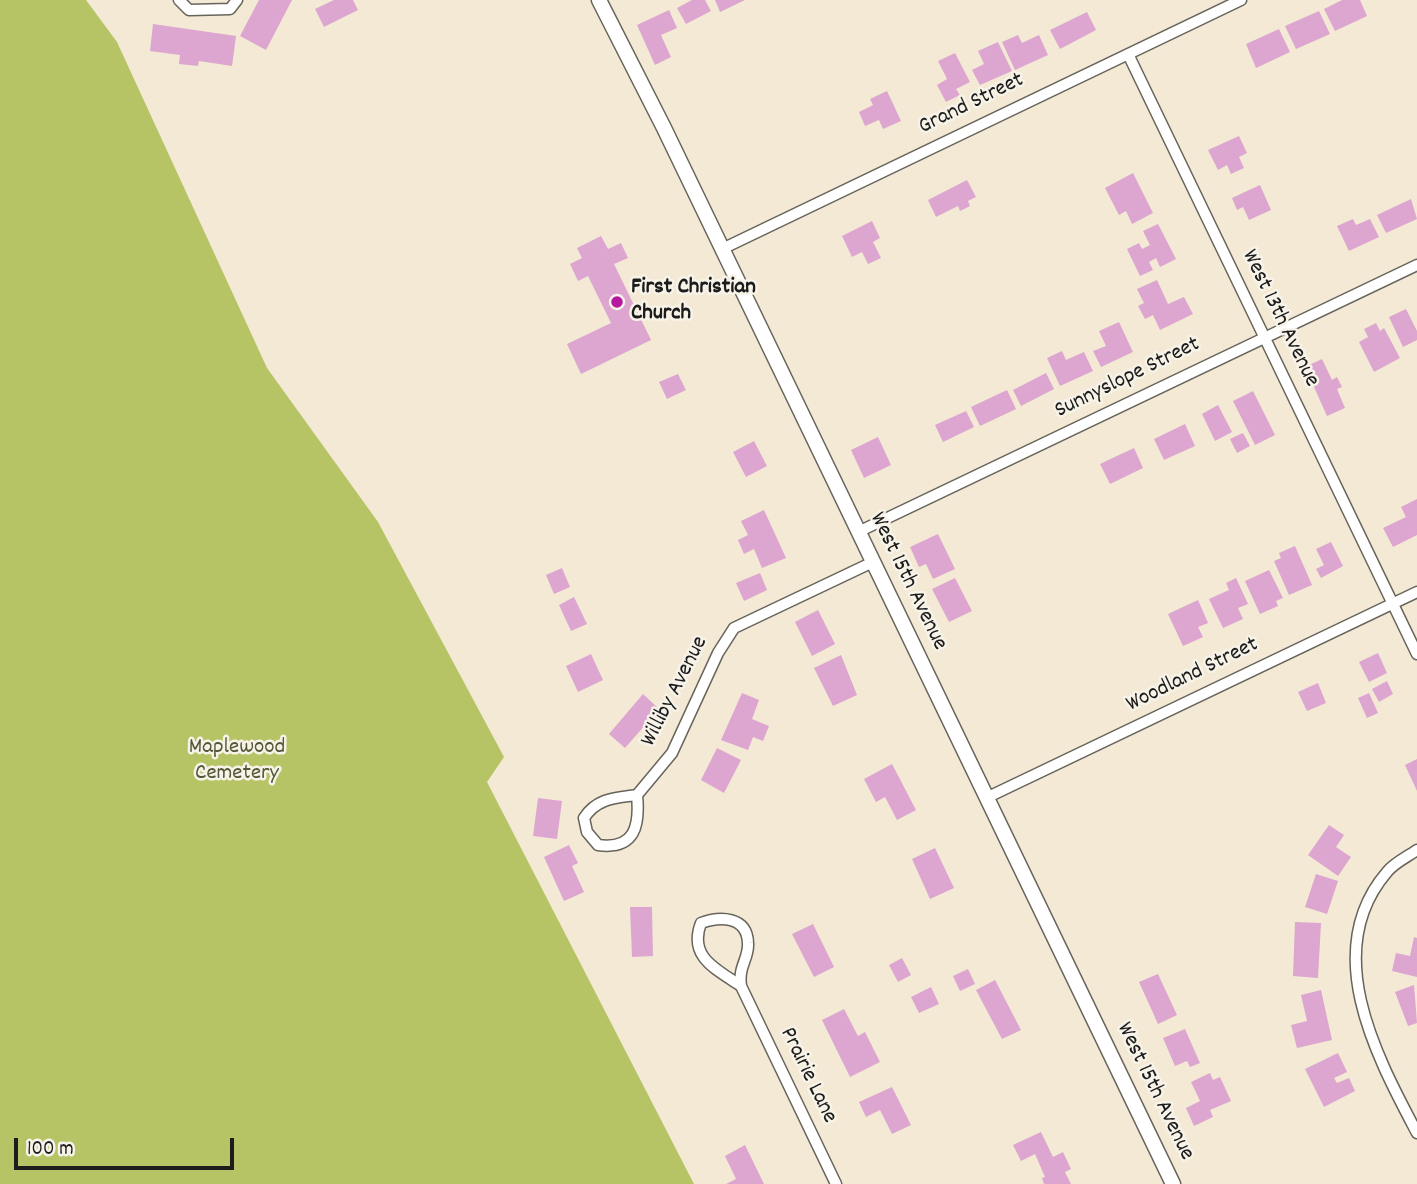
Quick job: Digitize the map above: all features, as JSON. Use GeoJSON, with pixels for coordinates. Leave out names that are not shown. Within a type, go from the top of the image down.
{"type":"FeatureCollection","features":[{"type":"Feature","properties":{"kind":"street"},"geometry":{"type":"LineString","coordinates":[[179,0],[189,10],[230,9],[237,0]]}},
{"type":"Feature","properties":{"kind":"street","name":"Grand Street"},"geometry":{"type":"LineString","coordinates":[[722,249],[1241,0]]}},
{"type":"Feature","properties":{"kind":"street","name":"West 15th Avenue"},"geometry":{"type":"LineString","coordinates":[[603,1],[1173,1184]]}},
{"type":"Feature","properties":{"kind":"street","name":"West 13th Avenue"},"geometry":{"type":"LineString","coordinates":[[1128,54],[1417,654]]}},
{"type":"Feature","properties":{"kind":"street","name":"Sunnyslope Street"},"geometry":{"type":"LineString","coordinates":[[858,532],[1417,265]]}},
{"type":"Feature","properties":{"kind":"street","name":"Williby Avenue"},"geometry":{"type":"LineString","coordinates":[[637,795],[672,753],[718,653],[734,628],[873,562]]}},
{"type":"Feature","properties":{"kind":"street","name":"Woodland Street"},"geometry":{"type":"LineString","coordinates":[[986,798],[1417,592]]}},
{"type":"Feature","properties":{"kind":"street"},"geometry":{"type":"LineString","coordinates":[[637,795],[637,828],[628,840],[611,847],[598,845],[587,832],[584,818],[591,807],[608,798],[637,795]]}},
{"type":"Feature","properties":{"kind":"street"},"geometry":{"type":"LineString","coordinates":[[1417,850],[1387,871],[1366,906],[1357,936],[1355,974],[1360,1008],[1380,1058],[1417,1133]]}},
{"type":"Feature","properties":{"kind":"street"},"geometry":{"type":"LineString","coordinates":[[717,917],[734,921],[745,929],[749,944],[739,971],[741,986],[707,963],[699,952],[696,937],[701,923],[717,917]]}},
{"type":"Feature","properties":{"kind":"street","name":"Prairie Lane"},"geometry":{"type":"LineString","coordinates":[[741,986],[836,1184]]}},
{"type":"Feature","properties":{"kind":"green space","name":"Maplewood Cemetery"},"geometry":{"type":"Polygon","coordinates":[[[0,0],[86,0],[117,42],[267,368],[378,522],[504,757],[487,782],[694,1184],[0,1184],[0,0]]]}},
{"type":"Feature","properties":{"kind":"building"},"geometry":{"type":"Polygon","coordinates":[[[259,0],[292,0],[266,50],[240,36],[259,0]]]}},
{"type":"Feature","properties":{"kind":"building"},"geometry":{"type":"Polygon","coordinates":[[[334,0],[353,0],[358,10],[324,27],[315,9],[334,0]]]}},
{"type":"Feature","properties":{"kind":"building"},"geometry":{"type":"Polygon","coordinates":[[[692,0],[705,0],[711,11],[686,24],[677,8],[692,0]]]}},
{"type":"Feature","properties":{"kind":"building"},"geometry":{"type":"Polygon","coordinates":[[[715,0],[745,0],[720,12],[715,0]]]}},
{"type":"Feature","properties":{"kind":"building"},"geometry":{"type":"Polygon","coordinates":[[[1342,0],[1360,0],[1367,16],[1335,31],[1324,9],[1342,0]]]}},
{"type":"Feature","properties":{"kind":"building"},"geometry":{"type":"Polygon","coordinates":[[[669,10],[677,28],[661,35],[671,57],[655,65],[637,25],[669,10]]]}},
{"type":"Feature","properties":{"kind":"building"},"geometry":{"type":"Polygon","coordinates":[[[1319,11],[1330,34],[1296,49],[1285,26],[1319,11]]]}},
{"type":"Feature","properties":{"kind":"building"},"geometry":{"type":"Polygon","coordinates":[[[1087,12],[1096,30],[1060,49],[1050,30],[1087,12]]]}},
{"type":"Feature","properties":{"kind":"building"},"geometry":{"type":"Polygon","coordinates":[[[153,24],[236,36],[232,66],[199,61],[198,66],[179,64],[180,55],[150,51],[153,24]]]}},
{"type":"Feature","properties":{"kind":"building"},"geometry":{"type":"Polygon","coordinates":[[[1279,29],[1290,52],[1256,68],[1246,44],[1279,29]]]}},
{"type":"Feature","properties":{"kind":"building"},"geometry":{"type":"Polygon","coordinates":[[[1018,35],[1022,43],[1039,35],[1048,55],[1015,70],[1002,42],[1018,35]]]}},
{"type":"Feature","properties":{"kind":"building"},"geometry":{"type":"Polygon","coordinates":[[[998,42],[1012,71],[980,85],[972,70],[984,64],[978,51],[998,42]]]}},
{"type":"Feature","properties":{"kind":"building"},"geometry":{"type":"Polygon","coordinates":[[[955,53],[970,82],[956,89],[960,95],[946,102],[937,85],[947,79],[938,61],[955,53]]]}},
{"type":"Feature","properties":{"kind":"building"},"geometry":{"type":"Polygon","coordinates":[[[887,91],[901,121],[883,129],[879,120],[865,126],[859,112],[873,105],[870,99],[887,91]]]}},
{"type":"Feature","properties":{"kind":"building"},"geometry":{"type":"Polygon","coordinates":[[[1239,136],[1247,153],[1239,157],[1244,168],[1231,174],[1227,165],[1218,170],[1208,150],[1239,136]]]}},
{"type":"Feature","properties":{"kind":"building"},"geometry":{"type":"Polygon","coordinates":[[[1133,173],[1153,213],[1132,224],[1126,211],[1119,215],[1105,188],[1133,173]]]}},
{"type":"Feature","properties":{"kind":"building"},"geometry":{"type":"Polygon","coordinates":[[[967,180],[976,197],[968,201],[970,206],[960,211],[958,206],[936,217],[928,200],[967,180]]]}},
{"type":"Feature","properties":{"kind":"building"},"geometry":{"type":"Polygon","coordinates":[[[1260,185],[1271,210],[1249,220],[1243,207],[1237,210],[1232,198],[1260,185]]]}},
{"type":"Feature","properties":{"kind":"building"},"geometry":{"type":"Polygon","coordinates":[[[1411,199],[1417,219],[1386,233],[1377,215],[1411,199]]]}},
{"type":"Feature","properties":{"kind":"building"},"geometry":{"type":"Polygon","coordinates":[[[1353,219],[1356,225],[1370,219],[1379,237],[1349,251],[1337,226],[1353,219]]]}},
{"type":"Feature","properties":{"kind":"building"},"geometry":{"type":"Polygon","coordinates":[[[872,221],[880,238],[873,242],[881,258],[868,264],[862,252],[852,257],[842,236],[872,221]]]}},
{"type":"Feature","properties":{"kind":"building"},"geometry":{"type":"Polygon","coordinates":[[[1158,224],[1176,259],[1160,267],[1156,258],[1149,262],[1153,270],[1140,276],[1127,249],[1139,243],[1142,249],[1150,245],[1143,231],[1158,224]]]}},
{"type":"Feature","properties":{"kind":"building","name":"First Christian Church"},"geometry":{"type":"Polygon","coordinates":[[[601,236],[608,249],[621,243],[628,258],[614,264],[651,340],[581,374],[567,344],[611,323],[588,276],[578,281],[570,264],[582,258],[577,248],[601,236]]]}},
{"type":"Feature","properties":{"kind":"building"},"geometry":{"type":"Polygon","coordinates":[[[1157,280],[1168,304],[1184,297],[1193,314],[1160,330],[1153,315],[1145,319],[1138,306],[1144,303],[1137,289],[1157,280]]]}},
{"type":"Feature","properties":{"kind":"building"},"geometry":{"type":"Polygon","coordinates":[[[1406,309],[1417,331],[1417,340],[1403,347],[1389,317],[1406,309]]]}},
{"type":"Feature","properties":{"kind":"building"},"geometry":{"type":"Polygon","coordinates":[[[1119,322],[1133,352],[1101,367],[1093,351],[1106,346],[1099,331],[1119,322]]]}},
{"type":"Feature","properties":{"kind":"building"},"geometry":{"type":"Polygon","coordinates":[[[1376,323],[1380,331],[1384,328],[1400,358],[1374,372],[1359,342],[1368,337],[1364,329],[1376,323]]]}},
{"type":"Feature","properties":{"kind":"building"},"geometry":{"type":"Polygon","coordinates":[[[1062,351],[1066,360],[1084,352],[1093,371],[1060,386],[1047,358],[1062,351]]]}},
{"type":"Feature","properties":{"kind":"building"},"geometry":{"type":"Polygon","coordinates":[[[1322,359],[1332,380],[1337,377],[1342,387],[1337,389],[1345,408],[1327,416],[1305,367],[1322,359]]]}},
{"type":"Feature","properties":{"kind":"building"},"geometry":{"type":"Polygon","coordinates":[[[1046,373],[1054,389],[1021,406],[1013,390],[1046,373]]]}},
{"type":"Feature","properties":{"kind":"building"},"geometry":{"type":"Polygon","coordinates":[[[678,374],[686,390],[667,399],[659,382],[678,374]]]}},
{"type":"Feature","properties":{"kind":"building"},"geometry":{"type":"Polygon","coordinates":[[[1007,390],[1016,409],[980,426],[971,407],[1007,390]]]}},
{"type":"Feature","properties":{"kind":"building"},"geometry":{"type":"Polygon","coordinates":[[[1253,391],[1275,435],[1255,445],[1233,401],[1253,391]]]}},
{"type":"Feature","properties":{"kind":"building"},"geometry":{"type":"Polygon","coordinates":[[[1218,405],[1232,432],[1215,441],[1202,414],[1218,405]]]}},
{"type":"Feature","properties":{"kind":"building"},"geometry":{"type":"Polygon","coordinates":[[[966,411],[974,427],[943,442],[935,425],[966,411]]]}},
{"type":"Feature","properties":{"kind":"building"},"geometry":{"type":"Polygon","coordinates":[[[1185,424],[1195,446],[1164,460],[1154,439],[1185,424]]]}},
{"type":"Feature","properties":{"kind":"building"},"geometry":{"type":"Polygon","coordinates":[[[1243,433],[1250,446],[1237,453],[1230,439],[1243,433]]]}},
{"type":"Feature","properties":{"kind":"building"},"geometry":{"type":"Polygon","coordinates":[[[878,437],[891,465],[864,478],[851,450],[878,437]]]}},
{"type":"Feature","properties":{"kind":"building"},"geometry":{"type":"Polygon","coordinates":[[[754,441],[767,466],[746,477],[733,452],[754,441]]]}},
{"type":"Feature","properties":{"kind":"building"},"geometry":{"type":"Polygon","coordinates":[[[1134,448],[1143,468],[1110,484],[1100,464],[1134,448]]]}},
{"type":"Feature","properties":{"kind":"building"},"geometry":{"type":"Polygon","coordinates":[[[1417,499],[1417,535],[1393,547],[1383,528],[1406,517],[1401,507],[1417,499]]]}},
{"type":"Feature","properties":{"kind":"building"},"geometry":{"type":"Polygon","coordinates":[[[764,510],[786,558],[762,568],[754,549],[744,554],[738,540],[748,535],[741,521],[764,510]]]}},
{"type":"Feature","properties":{"kind":"building"},"geometry":{"type":"Polygon","coordinates":[[[938,534],[955,569],[933,579],[926,564],[919,567],[910,547],[938,534]]]}},
{"type":"Feature","properties":{"kind":"building"},"geometry":{"type":"Polygon","coordinates":[[[1331,542],[1343,566],[1321,578],[1316,569],[1324,565],[1316,549],[1331,542]]]}},
{"type":"Feature","properties":{"kind":"building"},"geometry":{"type":"Polygon","coordinates":[[[1295,546],[1312,585],[1289,595],[1274,561],[1281,558],[1279,553],[1295,546]]]}},
{"type":"Feature","properties":{"kind":"building"},"geometry":{"type":"Polygon","coordinates":[[[562,568],[570,587],[554,594],[546,575],[562,568]]]}},
{"type":"Feature","properties":{"kind":"building"},"geometry":{"type":"Polygon","coordinates":[[[1269,570],[1283,598],[1276,601],[1278,606],[1260,614],[1245,581],[1269,570]]]}},
{"type":"Feature","properties":{"kind":"building"},"geometry":{"type":"Polygon","coordinates":[[[760,573],[767,590],[744,601],[736,583],[760,573]]]}},
{"type":"Feature","properties":{"kind":"building"},"geometry":{"type":"Polygon","coordinates":[[[955,578],[972,611],[949,622],[932,589],[955,578]]]}},
{"type":"Feature","properties":{"kind":"building"},"geometry":{"type":"Polygon","coordinates":[[[1236,578],[1248,604],[1238,608],[1243,619],[1223,628],[1209,599],[1229,590],[1226,583],[1236,578]]]}},
{"type":"Feature","properties":{"kind":"building"},"geometry":{"type":"Polygon","coordinates":[[[574,597],[587,624],[571,631],[559,605],[574,597]]]}},
{"type":"Feature","properties":{"kind":"building"},"geometry":{"type":"Polygon","coordinates":[[[1198,600],[1208,623],[1198,627],[1203,637],[1183,646],[1168,614],[1198,600]]]}},
{"type":"Feature","properties":{"kind":"building"},"geometry":{"type":"Polygon","coordinates":[[[818,610],[835,644],[812,656],[795,622],[818,610]]]}},
{"type":"Feature","properties":{"kind":"building"},"geometry":{"type":"Polygon","coordinates":[[[1378,653],[1387,673],[1369,682],[1359,662],[1378,653]]]}},
{"type":"Feature","properties":{"kind":"building"},"geometry":{"type":"Polygon","coordinates":[[[591,654],[603,680],[578,692],[566,666],[591,654]]]}},
{"type":"Feature","properties":{"kind":"building"},"geometry":{"type":"Polygon","coordinates":[[[841,655],[857,695],[833,706],[814,668],[841,655]]]}},
{"type":"Feature","properties":{"kind":"building"},"geometry":{"type":"Polygon","coordinates":[[[1387,681],[1393,694],[1379,702],[1372,689],[1387,681]]]}},
{"type":"Feature","properties":{"kind":"building"},"geometry":{"type":"Polygon","coordinates":[[[1318,683],[1326,703],[1307,711],[1298,692],[1318,683]]]}},
{"type":"Feature","properties":{"kind":"building"},"geometry":{"type":"Polygon","coordinates":[[[742,693],[759,700],[752,719],[769,726],[763,741],[753,737],[748,750],[721,740],[742,693]]]}},
{"type":"Feature","properties":{"kind":"building"},"geometry":{"type":"Polygon","coordinates":[[[1369,693],[1378,713],[1367,718],[1358,698],[1369,693]]]}},
{"type":"Feature","properties":{"kind":"building"},"geometry":{"type":"Polygon","coordinates":[[[643,694],[659,709],[625,748],[609,734],[643,694]]]}},
{"type":"Feature","properties":{"kind":"building"},"geometry":{"type":"Polygon","coordinates":[[[717,748],[741,760],[724,793],[701,780],[717,748]]]}},
{"type":"Feature","properties":{"kind":"building"},"geometry":{"type":"Polygon","coordinates":[[[1417,759],[1417,791],[1405,765],[1417,759]]]}},
{"type":"Feature","properties":{"kind":"building"},"geometry":{"type":"Polygon","coordinates":[[[892,764],[916,810],[897,820],[885,797],[876,802],[864,779],[892,764]]]}},
{"type":"Feature","properties":{"kind":"building"},"geometry":{"type":"Polygon","coordinates":[[[538,798],[562,801],[557,839],[533,836],[538,798]]]}},
{"type":"Feature","properties":{"kind":"building"},"geometry":{"type":"Polygon","coordinates":[[[1329,825],[1344,835],[1336,847],[1351,857],[1338,876],[1308,855],[1329,825]]]}},
{"type":"Feature","properties":{"kind":"building"},"geometry":{"type":"Polygon","coordinates":[[[569,845],[578,863],[572,866],[584,892],[564,901],[544,857],[569,845]]]}},
{"type":"Feature","properties":{"kind":"building"},"geometry":{"type":"Polygon","coordinates":[[[935,848],[954,888],[930,899],[912,859],[935,848]]]}},
{"type":"Feature","properties":{"kind":"building"},"geometry":{"type":"Polygon","coordinates":[[[1316,874],[1338,881],[1327,914],[1305,907],[1316,874]]]}},
{"type":"Feature","properties":{"kind":"building"},"geometry":{"type":"Polygon","coordinates":[[[630,907],[652,907],[653,956],[632,957],[630,907]]]}},
{"type":"Feature","properties":{"kind":"building"},"geometry":{"type":"Polygon","coordinates":[[[1295,922],[1321,923],[1318,978],[1293,976],[1295,922]]]}},
{"type":"Feature","properties":{"kind":"building"},"geometry":{"type":"Polygon","coordinates":[[[813,924],[834,967],[814,977],[792,934],[813,924]]]}},
{"type":"Feature","properties":{"kind":"building"},"geometry":{"type":"Polygon","coordinates":[[[1414,937],[1417,938],[1417,977],[1392,971],[1396,953],[1410,956],[1414,937]]]}},
{"type":"Feature","properties":{"kind":"building"},"geometry":{"type":"Polygon","coordinates":[[[902,958],[911,975],[898,982],[889,965],[902,958]]]}},
{"type":"Feature","properties":{"kind":"building"},"geometry":{"type":"Polygon","coordinates":[[[968,969],[975,984],[960,991],[953,976],[968,969]]]}},
{"type":"Feature","properties":{"kind":"building"},"geometry":{"type":"Polygon","coordinates":[[[1158,974],[1177,1015],[1158,1024],[1139,982],[1158,974]]]}},
{"type":"Feature","properties":{"kind":"building"},"geometry":{"type":"Polygon","coordinates":[[[995,980],[1021,1030],[1002,1039],[976,990],[995,980]]]}},
{"type":"Feature","properties":{"kind":"building"},"geometry":{"type":"Polygon","coordinates":[[[1414,985],[1417,1023],[1408,1026],[1395,992],[1414,985]]]}},
{"type":"Feature","properties":{"kind":"building"},"geometry":{"type":"Polygon","coordinates":[[[931,987],[939,1004],[919,1013],[911,997],[931,987]]]}},
{"type":"Feature","properties":{"kind":"building"},"geometry":{"type":"Polygon","coordinates":[[[1321,990],[1332,1040],[1297,1048],[1291,1025],[1307,1021],[1301,995],[1321,990]]]}},
{"type":"Feature","properties":{"kind":"building"},"geometry":{"type":"Polygon","coordinates":[[[844,1009],[858,1036],[865,1032],[880,1062],[850,1077],[822,1020],[844,1009]]]}},
{"type":"Feature","properties":{"kind":"building"},"geometry":{"type":"Polygon","coordinates":[[[1185,1029],[1200,1063],[1190,1067],[1187,1061],[1175,1066],[1163,1038],[1185,1029]]]}},
{"type":"Feature","properties":{"kind":"building"},"geometry":{"type":"Polygon","coordinates":[[[1338,1053],[1347,1072],[1334,1078],[1337,1083],[1349,1078],[1355,1091],[1324,1107],[1305,1069],[1338,1053]]]}},
{"type":"Feature","properties":{"kind":"building"},"geometry":{"type":"Polygon","coordinates":[[[1210,1073],[1213,1080],[1220,1077],[1231,1101],[1210,1110],[1213,1117],[1194,1126],[1186,1108],[1200,1101],[1191,1082],[1210,1073]]]}},
{"type":"Feature","properties":{"kind":"building"},"geometry":{"type":"Polygon","coordinates":[[[892,1087],[911,1125],[892,1134],[880,1110],[866,1117],[859,1102],[892,1087]]]}},
{"type":"Feature","properties":{"kind":"building"},"geometry":{"type":"Polygon","coordinates":[[[1041,1132],[1053,1157],[1063,1152],[1071,1169],[1065,1172],[1071,1184],[1044,1184],[1042,1178],[1045,1177],[1035,1154],[1021,1161],[1013,1145],[1041,1132]]]}},
{"type":"Feature","properties":{"kind":"building"},"geometry":{"type":"Polygon","coordinates":[[[745,1145],[764,1184],[726,1184],[736,1179],[725,1156],[745,1145]]]}},
{"type":"Feature","properties":{"kind":"place","name":"First Christian Church"},"geometry":{"type":"Point","coordinates":[617,302]}}]}
